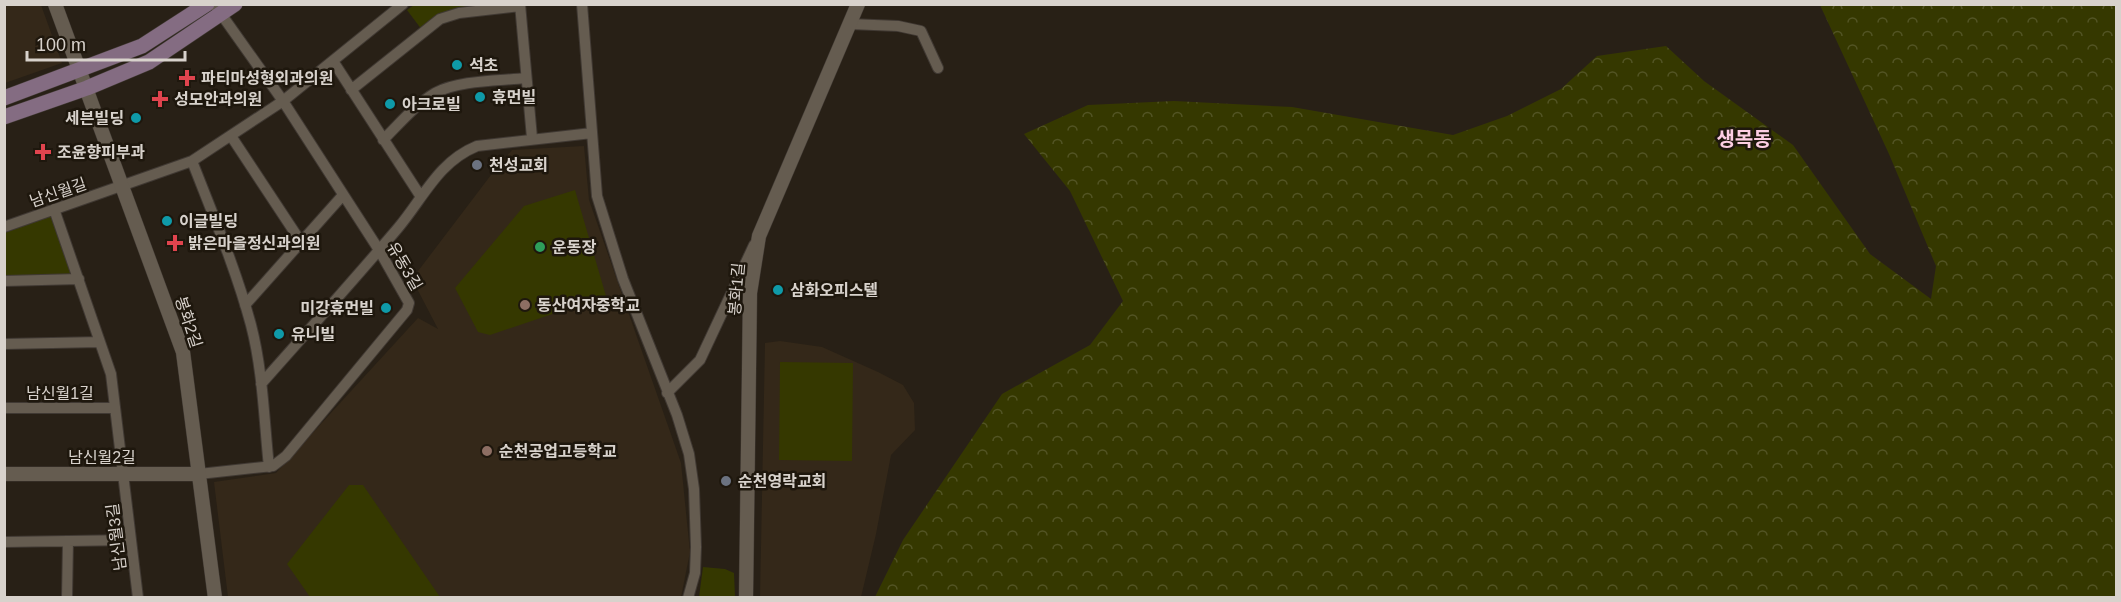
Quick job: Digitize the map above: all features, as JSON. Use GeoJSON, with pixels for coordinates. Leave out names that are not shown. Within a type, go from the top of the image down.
{"type":"FeatureCollection","features":[{"type":"Feature","properties":{"kind":"main road"},"geometry":{"type":"LineString","coordinates":[[4,98],[142,46],[207,4]]}},
{"type":"Feature","properties":{"kind":"main road"},"geometry":{"type":"LineString","coordinates":[[4,117],[87,88],[149,62],[218,10],[236,4]]}},
{"type":"Feature","properties":{"kind":"street","name":"봉화2길"},"geometry":{"type":"LineString","coordinates":[[55,4],[183,351],[215,597]]}},
{"type":"Feature","properties":{"kind":"street","name":"남신월길"},"geometry":{"type":"LineString","coordinates":[[4,227],[192,161],[284,101],[404,4]]}},
{"type":"Feature","properties":{"kind":"street"},"geometry":{"type":"LineString","coordinates":[[582,4],[597,195],[623,279],[686,441],[696,518],[695,573],[688,597]]}},
{"type":"Feature","properties":{"kind":"street","name":"봉화1길"},"geometry":{"type":"LineString","coordinates":[[746,597],[750,293],[759,236],[858,4]]}},
{"type":"Feature","properties":{"kind":"street"},"geometry":{"type":"LineString","coordinates":[[351,90],[440,20],[459,13],[520,5],[532,138]]}},
{"type":"Feature","properties":{"kind":"street","name":"유동3길"},"geometry":{"type":"LineString","coordinates":[[218,10],[284,101],[379,250],[409,303],[407,310],[286,456],[269,467]]}},
{"type":"Feature","properties":{"kind":"street"},"geometry":{"type":"LineString","coordinates":[[850,24],[898,26],[921,31],[938,68]]}},
{"type":"Feature","properties":{"kind":"street"},"geometry":{"type":"LineString","coordinates":[[333,61],[420,197]]}},
{"type":"Feature","properties":{"kind":"street"},"geometry":{"type":"LineString","coordinates":[[383,140],[417,106],[436,93],[454,86],[526,78]]}},
{"type":"Feature","properties":{"kind":"street"},"geometry":{"type":"LineString","coordinates":[[261,384],[400,226],[437,175],[460,153],[477,146],[592,133]]}},
{"type":"Feature","properties":{"kind":"street"},"geometry":{"type":"LineString","coordinates":[[231,136],[301,242]]}},
{"type":"Feature","properties":{"kind":"street"},"geometry":{"type":"LineString","coordinates":[[192,161],[252,327],[261,384],[269,467],[199,474]]}},
{"type":"Feature","properties":{"kind":"street"},"geometry":{"type":"LineString","coordinates":[[245,306],[343,195]]}},
{"type":"Feature","properties":{"kind":"street","name":"남신월1길"},"geometry":{"type":"LineString","coordinates":[[54,209],[111,374],[123,474]]}},
{"type":"Feature","properties":{"kind":"street"},"geometry":{"type":"LineString","coordinates":[[667,393],[700,360],[759,236]]}},
{"type":"Feature","properties":{"kind":"street"},"geometry":{"type":"LineString","coordinates":[[4,281],[79,279]]}},
{"type":"Feature","properties":{"kind":"street"},"geometry":{"type":"LineString","coordinates":[[4,344],[100,342]]}},
{"type":"Feature","properties":{"kind":"street","name":"남신월1길"},"geometry":{"type":"LineString","coordinates":[[4,408],[115,408]]}},
{"type":"Feature","properties":{"kind":"street","name":"남신월2길"},"geometry":{"type":"LineString","coordinates":[[4,474],[199,474]]}},
{"type":"Feature","properties":{"kind":"street","name":"남신월3길"},"geometry":{"type":"LineString","coordinates":[[123,474],[138,597]]}},
{"type":"Feature","properties":{"kind":"street"},"geometry":{"type":"LineString","coordinates":[[4,542],[131,540]]}},
{"type":"Feature","properties":{"kind":"street"},"geometry":{"type":"LineString","coordinates":[[67,597],[68,541]]}},
{"type":"Feature","properties":{"kind":"shaded area"},"geometry":{"type":"Polygon","coordinates":[[[4,5],[41,5],[62,63],[5,83],[4,5]]]}},
{"type":"Feature","properties":{"kind":"shaded area","name":"순천공업고등학교"},"geometry":{"type":"Polygon","coordinates":[[[584,146],[589,200],[681,463],[690,552],[681,597],[228,597],[214,482],[276,473],[418,318],[438,329],[412,279],[512,150],[584,146]]]}},
{"type":"Feature","properties":{"kind":"shaded area"},"geometry":{"type":"Polygon","coordinates":[[[780,341],[822,347],[878,372],[903,385],[914,403],[915,430],[891,455],[861,597],[760,598],[765,343],[780,341]]]}},
{"type":"Feature","properties":{"kind":"green space"},"geometry":{"type":"Polygon","coordinates":[[[414,5],[490,5],[422,30],[407,10],[414,5]]]}},
{"type":"Feature","properties":{"kind":"green space"},"geometry":{"type":"Polygon","coordinates":[[[1820,5],[2116,5],[2116,597],[875,597],[903,540],[1002,394],[1090,345],[1123,301],[1070,191],[1024,134],[1088,105],[1174,101],[1292,107],[1453,135],[1507,116],[1561,89],[1597,56],[1666,46],[1704,81],[1793,145],[1870,254],[1931,299],[1936,266],[1889,154],[1820,5]]]}},
{"type":"Feature","properties":{"kind":"green space","name":"운동장"},"geometry":{"type":"Polygon","coordinates":[[[575,190],[606,296],[490,335],[478,332],[455,288],[524,206],[575,190]]]}},
{"type":"Feature","properties":{"kind":"green space"},"geometry":{"type":"Polygon","coordinates":[[[51,215],[71,274],[5,276],[5,233],[51,215]]]}},
{"type":"Feature","properties":{"kind":"green space"},"geometry":{"type":"Polygon","coordinates":[[[780,362],[853,363],[852,461],[779,460],[780,362]]]}},
{"type":"Feature","properties":{"kind":"green space"},"geometry":{"type":"Polygon","coordinates":[[[349,485],[363,485],[440,597],[310,597],[287,564],[349,485]]]}},
{"type":"Feature","properties":{"kind":"green space"},"geometry":{"type":"Polygon","coordinates":[[[703,567],[725,569],[734,573],[735,597],[699,597],[703,567]]]}},
{"type":"Feature","properties":{"kind":"place","name":"석초"},"geometry":{"type":"Point","coordinates":[457,65]}},
{"type":"Feature","properties":{"kind":"place","name":"파티마성형외과의원"},"geometry":{"type":"Point","coordinates":[187,78]}},
{"type":"Feature","properties":{"kind":"place","name":"휴먼빌"},"geometry":{"type":"Point","coordinates":[480,97]}},
{"type":"Feature","properties":{"kind":"place","name":"성모안과의원"},"geometry":{"type":"Point","coordinates":[160,99]}},
{"type":"Feature","properties":{"kind":"place","name":"아크로빌"},"geometry":{"type":"Point","coordinates":[390,104]}},
{"type":"Feature","properties":{"kind":"place","name":"세븐빌딩"},"geometry":{"type":"Point","coordinates":[136,118]}},
{"type":"Feature","properties":{"kind":"place","name":"조윤향피부과"},"geometry":{"type":"Point","coordinates":[43,152]}},
{"type":"Feature","properties":{"kind":"place","name":"천성교회"},"geometry":{"type":"Point","coordinates":[477,165]}},
{"type":"Feature","properties":{"kind":"place","name":"이글빌딩"},"geometry":{"type":"Point","coordinates":[167,221]}},
{"type":"Feature","properties":{"kind":"place","name":"밝은마을정신과의원"},"geometry":{"type":"Point","coordinates":[175,243]}},
{"type":"Feature","properties":{"kind":"place","name":"운동장"},"geometry":{"type":"Point","coordinates":[540,247]}},
{"type":"Feature","properties":{"kind":"place","name":"삼화오피스텔"},"geometry":{"type":"Point","coordinates":[778,290]}},
{"type":"Feature","properties":{"kind":"place","name":"동산여자중학교"},"geometry":{"type":"Point","coordinates":[525,305]}},
{"type":"Feature","properties":{"kind":"place","name":"미강휴먼빌"},"geometry":{"type":"Point","coordinates":[386,308]}},
{"type":"Feature","properties":{"kind":"place","name":"유니빌"},"geometry":{"type":"Point","coordinates":[279,334]}},
{"type":"Feature","properties":{"kind":"place","name":"순천공업고등학교"},"geometry":{"type":"Point","coordinates":[487,451]}},
{"type":"Feature","properties":{"kind":"place","name":"순천영락교회"},"geometry":{"type":"Point","coordinates":[726,481]}},
{"type":"Feature","properties":{"kind":"district","name":"생목동"},"geometry":{"type":"Point","coordinates":[1744,139]}}]}
